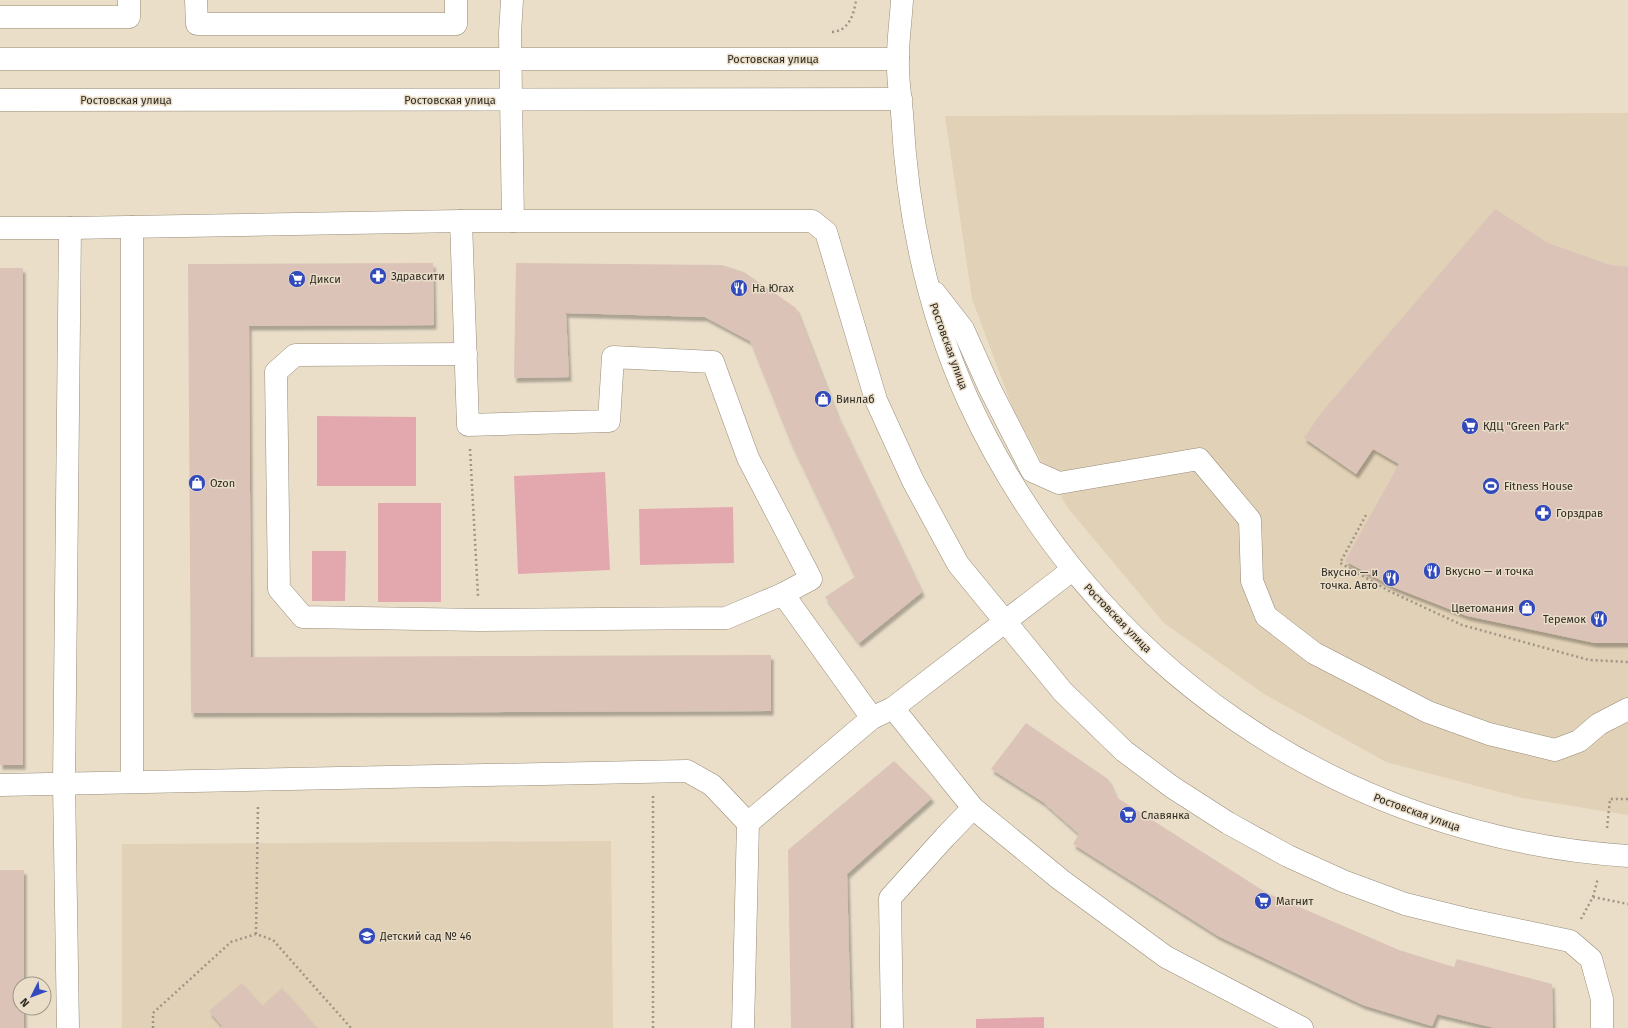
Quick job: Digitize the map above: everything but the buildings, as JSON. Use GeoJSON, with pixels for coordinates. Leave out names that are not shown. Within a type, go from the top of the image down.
{"type":"FeatureCollection","features":[{"type":"Feature","properties":{"kind":"street"},"geometry":{"type":"LineString","coordinates":[[0,17],[129,17],[129,0]]}},
{"type":"Feature","properties":{"kind":"street"},"geometry":{"type":"LineString","coordinates":[[196,0],[196,24],[456,24],[456,0]]}},
{"type":"Feature","properties":{"kind":"street"},"geometry":{"type":"LineString","coordinates":[[512,0],[511,100],[513,221]]}},
{"type":"Feature","properties":{"kind":"street","name":"Ростовская улица"},"geometry":{"type":"LineString","coordinates":[[902,0],[898,59],[904,161],[913,222],[927,283],[945,342],[968,400],[1014,488],[1072,570],[1138,642],[1212,705],[1294,758],[1382,801],[1474,832],[1570,851],[1628,856]]}},
{"type":"Feature","properties":{"kind":"street","name":"Ростовская улица"},"geometry":{"type":"LineString","coordinates":[[0,59],[898,59]]}},
{"type":"Feature","properties":{"kind":"street","name":"Ростовская улица"},"geometry":{"type":"LineString","coordinates":[[0,100],[901,99]]}},
{"type":"Feature","properties":{"kind":"street"},"geometry":{"type":"LineString","coordinates":[[461,221],[466,354],[468,425],[609,421],[613,356],[713,362],[748,458],[811,579],[783,594],[726,618],[480,620],[303,617],[279,588],[276,372],[294,355],[466,354]]}},
{"type":"Feature","properties":{"kind":"street"},"geometry":{"type":"LineString","coordinates":[[0,228],[461,221],[812,221],[826,232],[876,400],[913,481],[958,564],[1063,692],[1124,751],[1172,787],[1228,824],[1288,856],[1404,904],[1466,920],[1570,941],[1592,959],[1602,999],[1602,1028]]}},
{"type":"Feature","properties":{"kind":"street"},"geometry":{"type":"LineString","coordinates":[[132,227],[132,781]]}},
{"type":"Feature","properties":{"kind":"street"},"geometry":{"type":"LineString","coordinates":[[68,1028],[64,783],[70,228]]}},
{"type":"Feature","properties":{"kind":"street"},"geometry":{"type":"LineString","coordinates":[[927,283],[963,329],[989,387],[1032,471],[1059,483],[1199,459],[1250,520],[1252,581],[1266,616],[1314,654],[1428,712],[1489,734],[1555,750],[1579,741],[1599,724],[1628,709]]}},
{"type":"Feature","properties":{"kind":"street"},"geometry":{"type":"LineString","coordinates":[[748,823],[872,718],[893,708],[1072,570]]}},
{"type":"Feature","properties":{"kind":"street"},"geometry":{"type":"LineString","coordinates":[[783,594],[872,718]]}},
{"type":"Feature","properties":{"kind":"street"},"geometry":{"type":"LineString","coordinates":[[893,708],[973,808],[1061,880],[1166,957],[1302,1028]]}},
{"type":"Feature","properties":{"kind":"street"},"geometry":{"type":"LineString","coordinates":[[0,785],[132,781],[687,771],[712,785],[748,823],[743,1028]]}},
{"type":"Feature","properties":{"kind":"street"},"geometry":{"type":"LineString","coordinates":[[892,1028],[890,898],[944,837],[973,808]]}},
{"type":"Feature","properties":{"kind":"path"},"geometry":{"type":"LineString","coordinates":[[827,32],[839,31],[848,23],[854,14],[856,0]]}},
{"type":"Feature","properties":{"kind":"path"},"geometry":{"type":"LineString","coordinates":[[468,425],[480,620]]}},
{"type":"Feature","properties":{"kind":"path"},"geometry":{"type":"LineString","coordinates":[[1366,515],[1340,563],[1389,591],[1462,625],[1589,660],[1628,662]]}},
{"type":"Feature","properties":{"kind":"path"},"geometry":{"type":"LineString","coordinates":[[256,934],[258,779]]}},
{"type":"Feature","properties":{"kind":"path"},"geometry":{"type":"LineString","coordinates":[[1610,799],[1628,799]]}},
{"type":"Feature","properties":{"kind":"path"},"geometry":{"type":"LineString","coordinates":[[653,809],[653,1028]]}},
{"type":"Feature","properties":{"kind":"path"},"geometry":{"type":"LineString","coordinates":[[1570,941],[1594,897],[1628,904]]}},
{"type":"Feature","properties":{"kind":"path"},"geometry":{"type":"LineString","coordinates":[[153,1028],[153,1013],[214,957],[231,942],[256,934],[274,940],[351,1028]]}},
{"type":"Feature","properties":{"kind":"shaded area"},"geometry":{"type":"Polygon","coordinates":[[[1628,113],[1628,815],[1522,798],[1386,762],[1264,694],[1164,623],[1067,507],[1015,414],[972,299],[945,116],[1628,113]]]}},
{"type":"Feature","properties":{"kind":"shaded area"},"geometry":{"type":"Polygon","coordinates":[[[317,416],[416,417],[416,486],[317,486],[317,416]]]}},
{"type":"Feature","properties":{"kind":"shaded area"},"geometry":{"type":"Polygon","coordinates":[[[605,472],[610,570],[518,574],[514,476],[605,472]]]}},
{"type":"Feature","properties":{"kind":"shaded area"},"geometry":{"type":"Polygon","coordinates":[[[378,503],[441,503],[441,602],[378,602],[378,503]]]}},
{"type":"Feature","properties":{"kind":"shaded area"},"geometry":{"type":"Polygon","coordinates":[[[733,507],[734,563],[640,565],[639,509],[733,507]]]}},
{"type":"Feature","properties":{"kind":"shaded area"},"geometry":{"type":"Polygon","coordinates":[[[312,551],[346,551],[345,601],[312,601],[312,551]]]}},
{"type":"Feature","properties":{"kind":"shaded area","name":"Детский сад № 46"},"geometry":{"type":"Polygon","coordinates":[[[611,841],[613,1028],[122,1028],[122,844],[611,841]]]}},
{"type":"Feature","properties":{"kind":"shaded area"},"geometry":{"type":"Polygon","coordinates":[[[1044,1017],[1044,1028],[976,1028],[976,1019],[1044,1017]]]}},
{"type":"Feature","properties":{"kind":"place","name":"Здравсити"},"geometry":{"type":"Point","coordinates":[378,276]}},
{"type":"Feature","properties":{"kind":"place","name":"Дикси"},"geometry":{"type":"Point","coordinates":[297,279]}},
{"type":"Feature","properties":{"kind":"place","name":"На Югах"},"geometry":{"type":"Point","coordinates":[739,288]}},
{"type":"Feature","properties":{"kind":"place","name":"Винлаб"},"geometry":{"type":"Point","coordinates":[823,399]}},
{"type":"Feature","properties":{"kind":"place","name":"КДЦ \"Green Park\""},"geometry":{"type":"Point","coordinates":[1470,426]}},
{"type":"Feature","properties":{"kind":"place","name":"Ozon"},"geometry":{"type":"Point","coordinates":[197,483]}},
{"type":"Feature","properties":{"kind":"place","name":"Fitness House"},"geometry":{"type":"Point","coordinates":[1491,486]}},
{"type":"Feature","properties":{"kind":"place","name":"Горздрав"},"geometry":{"type":"Point","coordinates":[1543,513]}},
{"type":"Feature","properties":{"kind":"place","name":"Вкусно — и точка"},"geometry":{"type":"Point","coordinates":[1432,571]}},
{"type":"Feature","properties":{"kind":"place","name":"Вкусно — и точка. Авто"},"geometry":{"type":"Point","coordinates":[1391,578]}},
{"type":"Feature","properties":{"kind":"place","name":"Цветомания"},"geometry":{"type":"Point","coordinates":[1527,608]}},
{"type":"Feature","properties":{"kind":"place","name":"Теремок"},"geometry":{"type":"Point","coordinates":[1599,619]}},
{"type":"Feature","properties":{"kind":"place","name":"Славянка"},"geometry":{"type":"Point","coordinates":[1128,815]}},
{"type":"Feature","properties":{"kind":"place","name":"Магнит"},"geometry":{"type":"Point","coordinates":[1263,901]}},
{"type":"Feature","properties":{"kind":"place","name":"Детский сад № 46"},"geometry":{"type":"Point","coordinates":[367,936]}}]}
